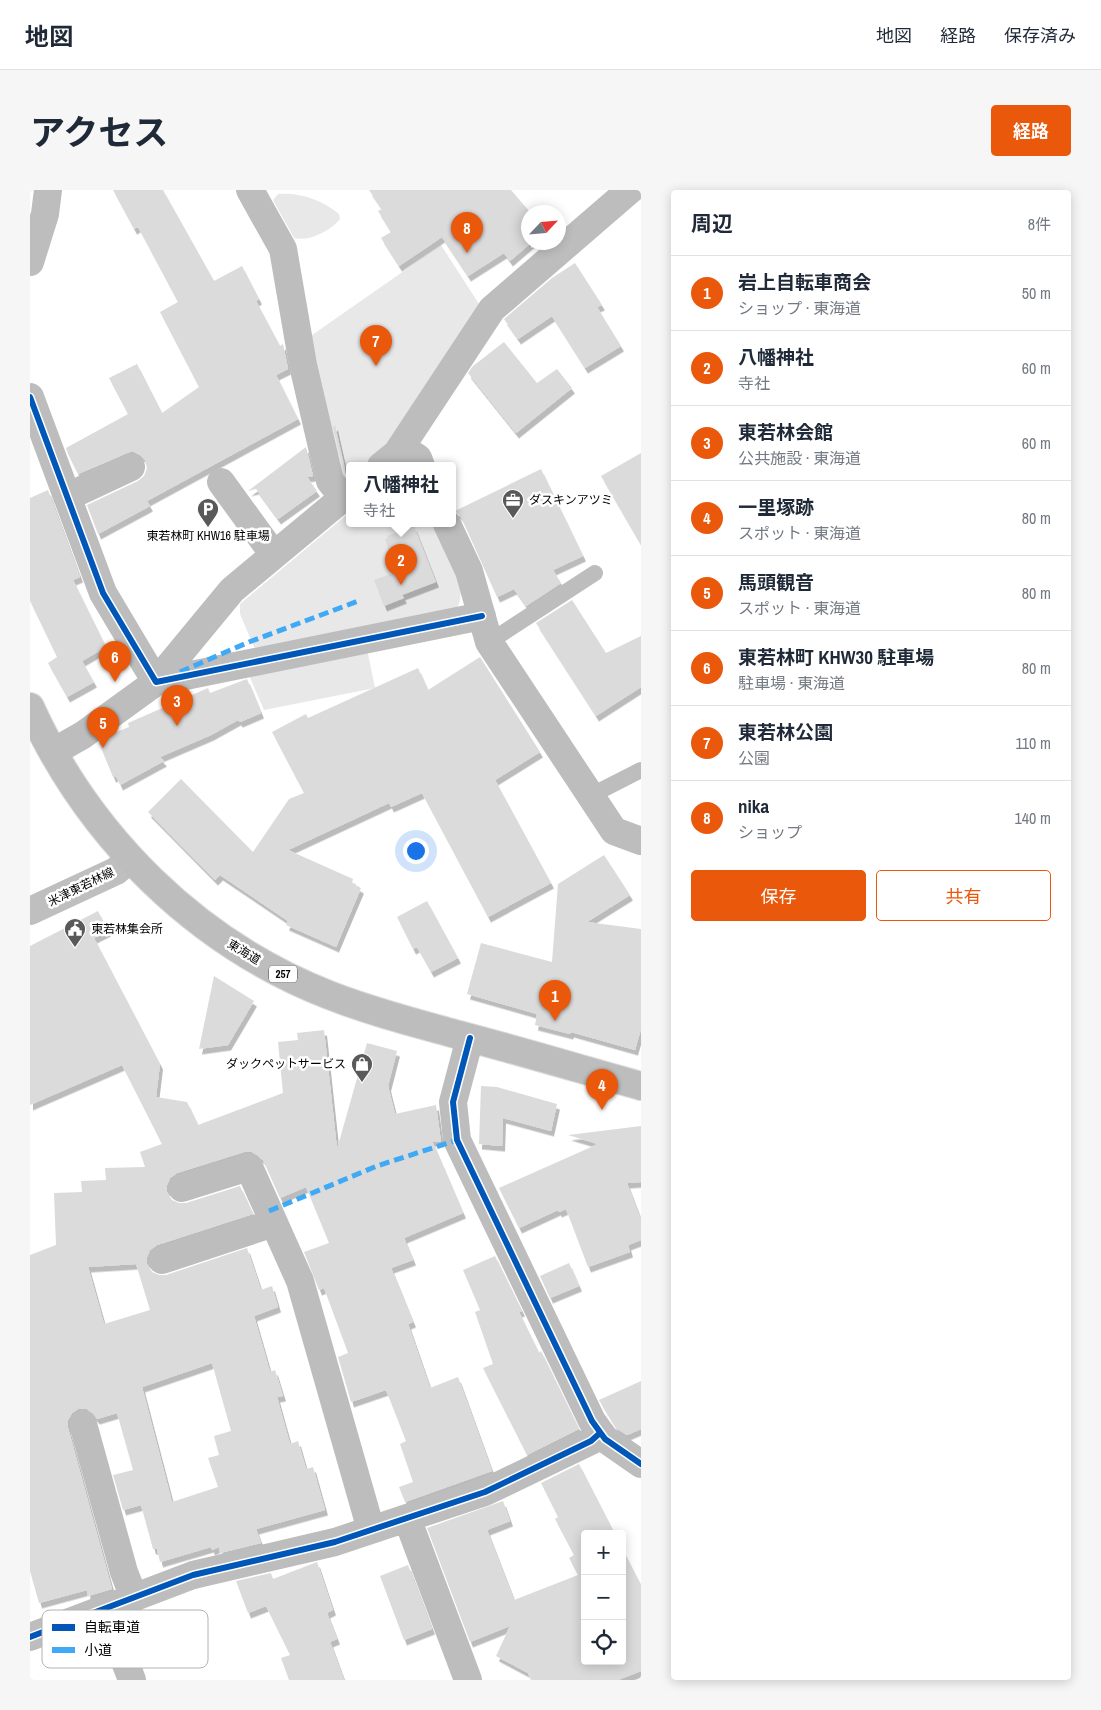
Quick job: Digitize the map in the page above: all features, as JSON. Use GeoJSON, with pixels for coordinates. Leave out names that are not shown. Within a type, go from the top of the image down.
{"type":"FeatureCollection","features":[{"type":"Feature","properties":{"kind":"main road"},"geometry":{"type":"LineString","coordinates":[[30,262],[45,214],[48,190]]}},
{"type":"Feature","properties":{"kind":"main road"},"geometry":{"type":"LineString","coordinates":[[250,190],[283,249],[303,365],[330,481],[346,494]]}},
{"type":"Feature","properties":{"kind":"main road"},"geometry":{"type":"LineString","coordinates":[[385,462],[401,447],[492,309],[623,192]]}},
{"type":"Feature","properties":{"kind":"main road"},"geometry":{"type":"LineString","coordinates":[[30,397],[103,593],[156,682]]}},
{"type":"Feature","properties":{"kind":"main road"},"geometry":{"type":"LineString","coordinates":[[401,447],[418,458],[420,462]]}},
{"type":"Feature","properties":{"kind":"main road"},"geometry":{"type":"LineString","coordinates":[[67,497],[131,466]]}},
{"type":"Feature","properties":{"kind":"main road"},"geometry":{"type":"LineString","coordinates":[[222,482],[274,555]]}},
{"type":"Feature","properties":{"kind":"main road"},"geometry":{"type":"LineString","coordinates":[[44,752],[83,736],[156,682],[232,590],[346,496]]}},
{"type":"Feature","properties":{"kind":"main road"},"geometry":{"type":"LineString","coordinates":[[449,527],[469,571],[489,642],[554,742],[592,795],[614,832],[641,842]]}},
{"type":"Feature","properties":{"kind":"main road"},"geometry":{"type":"LineString","coordinates":[[156,682],[482,616]]}},
{"type":"Feature","properties":{"kind":"main road","name":"東海道"},"geometry":{"type":"LineString","coordinates":[[30,707],[44,752],[94,817],[130,859],[154,883],[199,922],[232,945],[275,970],[357,1005],[641,1086]]}},
{"type":"Feature","properties":{"kind":"main road","name":"米津東若林線"},"geometry":{"type":"LineString","coordinates":[[30,911],[116,871],[130,859]]}},
{"type":"Feature","properties":{"kind":"main road"},"geometry":{"type":"LineString","coordinates":[[470,1038],[453,1102],[457,1140],[592,1421],[600,1433],[614,1446],[641,1464]]}},
{"type":"Feature","properties":{"kind":"main road"},"geometry":{"type":"LineString","coordinates":[[182,1188],[249,1167],[300,1281],[371,1530]]}},
{"type":"Feature","properties":{"kind":"main road"},"geometry":{"type":"LineString","coordinates":[[162,1260],[274,1223]]}},
{"type":"Feature","properties":{"kind":"main road"},"geometry":{"type":"LineString","coordinates":[[83,1424],[124,1572],[134,1598]]}},
{"type":"Feature","properties":{"kind":"main road"},"geometry":{"type":"LineString","coordinates":[[105,1609],[193,1575],[335,1542],[497,1487],[591,1441],[600,1433]]}},
{"type":"Feature","properties":{"kind":"main road"},"geometry":{"type":"LineString","coordinates":[[406,1518],[468,1680]]}},
{"type":"Feature","properties":{"kind":"main road"},"geometry":{"type":"LineString","coordinates":[[30,1638],[42,1633]]}},
{"type":"Feature","properties":{"kind":"main road"},"geometry":{"type":"LineString","coordinates":[[127,1668],[132,1680]]}},
{"type":"Feature","properties":{"kind":"lane"},"geometry":{"type":"LineString","coordinates":[[489,642],[596,573]]}},
{"type":"Feature","properties":{"kind":"lane"},"geometry":{"type":"LineString","coordinates":[[592,795],[641,770]]}},
{"type":"Feature","properties":{"kind":"shaded area"},"geometry":{"type":"Polygon","coordinates":[[[278,194],[294,194],[318,201],[339,214],[340,219],[331,228],[313,237],[294,238],[273,200],[278,194]]]}},
{"type":"Feature","properties":{"kind":"shaded area"},"geometry":{"type":"Polygon","coordinates":[[[441,245],[481,307],[389,446],[370,462],[346,462],[346,482],[344,483],[305,340],[441,245]]]}},
{"type":"Feature","properties":{"kind":"shaded area"},"geometry":{"type":"Polygon","coordinates":[[[346,515],[346,527],[434,527],[454,566],[460,589],[460,599],[457,608],[257,648],[254,647],[240,614],[240,604],[346,515]]]}},
{"type":"Feature","properties":{"kind":"shaded area"},"geometry":{"type":"Polygon","coordinates":[[[367,649],[375,688],[264,710],[248,673],[367,649]]]}},
{"type":"Feature","properties":{"kind":"building"},"geometry":{"type":"Polygon","coordinates":[[[113,190],[163,190],[214,281],[242,266],[259,299],[256,301],[280,346],[283,344],[288,369],[276,375],[298,419],[147,501],[150,506],[98,534],[87,505],[138,481],[144,476],[147,468],[145,460],[132,451],[78,474],[68,454],[66,448],[128,414],[109,378],[137,364],[162,413],[199,387],[160,312],[178,302],[138,227],[134,229],[113,190]]]}},
{"type":"Feature","properties":{"kind":"building"},"geometry":{"type":"Polygon","coordinates":[[[369,190],[511,190],[524,205],[521,205],[521,250],[523,250],[510,261],[504,253],[468,276],[442,237],[399,266],[381,238],[391,232],[378,211],[382,209],[369,190]]]}},
{"type":"Feature","properties":{"kind":"building"},"geometry":{"type":"Polygon","coordinates":[[[575,263],[602,305],[597,307],[621,346],[585,368],[552,316],[518,339],[504,319],[552,278],[575,263]]]}},
{"type":"Feature","properties":{"kind":"building"},"geometry":{"type":"Polygon","coordinates":[[[504,342],[537,383],[557,369],[572,388],[516,433],[468,373],[473,366],[504,342]]]}},
{"type":"Feature","properties":{"kind":"building"},"geometry":{"type":"Polygon","coordinates":[[[335,425],[345,469],[343,469],[333,427],[335,425]]]}},
{"type":"Feature","properties":{"kind":"building"},"geometry":{"type":"Polygon","coordinates":[[[306,447],[313,476],[307,477],[317,491],[278,519],[256,489],[248,491],[306,447]]]}},
{"type":"Feature","properties":{"kind":"building"},"geometry":{"type":"Polygon","coordinates":[[[641,453],[641,545],[601,476],[641,453]]]}},
{"type":"Feature","properties":{"kind":"building"},"geometry":{"type":"Polygon","coordinates":[[[541,469],[583,556],[553,570],[561,583],[526,606],[514,589],[497,597],[461,517],[456,511],[541,469]]]}},
{"type":"Feature","properties":{"kind":"building"},"geometry":{"type":"Polygon","coordinates":[[[48,490],[80,577],[73,580],[106,647],[82,661],[94,682],[67,697],[48,663],[57,657],[30,601],[30,498],[48,490]]]}},
{"type":"Feature","properties":{"kind":"building"},"geometry":{"type":"Polygon","coordinates":[[[414,527],[436,582],[402,595],[404,598],[384,606],[374,580],[396,572],[385,539],[388,538],[387,536],[414,527]]]}},
{"type":"Feature","properties":{"kind":"building"},"geometry":{"type":"Polygon","coordinates":[[[572,600],[606,653],[641,636],[641,687],[596,716],[536,623],[572,600]]]}},
{"type":"Feature","properties":{"kind":"building"},"geometry":{"type":"Polygon","coordinates":[[[480,657],[540,752],[495,780],[551,883],[488,917],[422,793],[391,807],[389,803],[288,850],[353,879],[352,883],[361,888],[336,947],[286,925],[288,921],[220,875],[215,880],[148,812],[181,779],[253,852],[289,799],[304,793],[272,732],[306,714],[308,718],[418,668],[428,690],[480,657]]]}},
{"type":"Feature","properties":{"kind":"building"},"geometry":{"type":"Polygon","coordinates":[[[247,679],[261,713],[240,722],[238,720],[211,735],[160,757],[164,761],[120,785],[116,776],[113,777],[99,743],[111,734],[129,727],[128,723],[208,688],[210,693],[247,679]]]}},
{"type":"Feature","properties":{"kind":"building"},"geometry":{"type":"Polygon","coordinates":[[[604,855],[630,895],[587,922],[641,929],[641,1029],[635,1050],[571,1032],[570,1034],[535,1025],[537,1014],[467,994],[481,943],[552,962],[558,884],[604,855]]]}},
{"type":"Feature","properties":{"kind":"building"},"geometry":{"type":"Polygon","coordinates":[[[427,901],[458,958],[431,972],[417,947],[413,949],[397,917],[427,901]]]}},
{"type":"Feature","properties":{"kind":"building"},"geometry":{"type":"Polygon","coordinates":[[[98,911],[108,931],[94,938],[160,1064],[156,1097],[187,1102],[198,1125],[283,1093],[278,1042],[298,1040],[297,1033],[324,1030],[337,1149],[367,1043],[397,1051],[388,1086],[395,1114],[436,1105],[441,1142],[432,1141],[463,1213],[404,1238],[413,1260],[391,1268],[413,1322],[408,1324],[430,1388],[458,1377],[492,1471],[405,1502],[399,1487],[413,1482],[400,1444],[406,1441],[386,1390],[351,1402],[338,1357],[348,1353],[324,1288],[319,1290],[304,1252],[329,1243],[306,1187],[280,1198],[263,1160],[252,1152],[244,1152],[177,1173],[170,1178],[167,1192],[172,1200],[186,1203],[240,1186],[253,1214],[157,1245],[150,1250],[147,1264],[152,1272],[166,1275],[247,1248],[261,1290],[272,1286],[278,1307],[254,1316],[270,1372],[275,1370],[283,1396],[277,1397],[290,1444],[298,1441],[306,1469],[313,1467],[325,1510],[256,1529],[261,1543],[220,1553],[219,1547],[212,1550],[211,1547],[160,1562],[157,1549],[153,1549],[141,1505],[123,1510],[113,1475],[133,1470],[117,1413],[97,1419],[87,1409],[78,1409],[72,1413],[68,1420],[68,1428],[112,1589],[88,1596],[87,1590],[39,1603],[30,1571],[30,1255],[56,1245],[54,1193],[82,1192],[81,1181],[106,1180],[105,1168],[145,1167],[140,1152],[162,1144],[122,1065],[30,1105],[30,946],[98,911]],[[136,1264],[88,1267],[104,1324],[150,1310],[136,1264]],[[212,1363],[142,1387],[172,1502],[218,1487],[208,1458],[219,1455],[214,1436],[231,1431],[212,1363]]]}},
{"type":"Feature","properties":{"kind":"building"},"geometry":{"type":"Polygon","coordinates":[[[214,976],[254,1001],[228,1045],[199,1049],[214,976]]]}},
{"type":"Feature","properties":{"kind":"building"},"geometry":{"type":"Polygon","coordinates":[[[481,1086],[497,1087],[557,1104],[551,1131],[503,1118],[502,1146],[479,1144],[481,1086]]]}},
{"type":"Feature","properties":{"kind":"building"},"geometry":{"type":"Polygon","coordinates":[[[641,1126],[641,1182],[627,1183],[641,1220],[641,1240],[628,1245],[630,1252],[588,1267],[566,1209],[559,1212],[558,1210],[519,1228],[499,1188],[598,1144],[568,1135],[641,1126]]]}},
{"type":"Feature","properties":{"kind":"building"},"geometry":{"type":"Polygon","coordinates":[[[495,1256],[522,1311],[519,1312],[539,1353],[541,1351],[579,1429],[527,1455],[483,1368],[493,1364],[475,1312],[480,1310],[463,1270],[495,1256]]]}},
{"type":"Feature","properties":{"kind":"building"},"geometry":{"type":"Polygon","coordinates":[[[569,1263],[579,1286],[550,1298],[540,1276],[569,1263]]]}},
{"type":"Feature","properties":{"kind":"building"},"geometry":{"type":"Polygon","coordinates":[[[641,1381],[641,1429],[627,1435],[616,1428],[599,1400],[641,1381]]]}},
{"type":"Feature","properties":{"kind":"building"},"geometry":{"type":"Polygon","coordinates":[[[579,1464],[613,1530],[581,1530],[581,1665],[626,1665],[626,1556],[641,1585],[641,1671],[618,1680],[531,1680],[528,1673],[496,1656],[510,1626],[470,1642],[427,1528],[503,1501],[510,1521],[487,1530],[514,1600],[578,1575],[569,1558],[574,1555],[555,1519],[558,1517],[541,1483],[579,1464]]]}},
{"type":"Feature","properties":{"kind":"building"},"geometry":{"type":"Polygon","coordinates":[[[317,1562],[333,1610],[327,1613],[337,1639],[330,1642],[344,1680],[289,1680],[281,1658],[290,1655],[266,1606],[248,1613],[236,1581],[271,1573],[273,1579],[317,1562]]]}},
{"type":"Feature","properties":{"kind":"building"},"geometry":{"type":"Polygon","coordinates":[[[408,1565],[432,1629],[404,1640],[380,1576],[408,1565]]]}},
{"type":"Feature","properties":{"kind":"marked path"},"geometry":{"type":"LineString","coordinates":[[180,672],[249,642],[361,600]]}},
{"type":"Feature","properties":{"kind":"marked path"},"geometry":{"type":"LineString","coordinates":[[269,1211],[377,1166],[457,1140]]}},
{"type":"Feature","properties":{"kind":"cycle path"},"geometry":{"type":"LineString","coordinates":[[30,397],[103,593],[156,682],[482,616]]}},
{"type":"Feature","properties":{"kind":"cycle path"},"geometry":{"type":"LineString","coordinates":[[470,1038],[453,1102],[457,1140],[592,1421],[605,1439],[641,1464]]}},
{"type":"Feature","properties":{"kind":"cycle path"},"geometry":{"type":"LineString","coordinates":[[101,1610],[193,1575],[335,1542],[485,1492],[591,1441],[600,1433]]}},
{"type":"Feature","properties":{"kind":"cycle path"},"geometry":{"type":"LineString","coordinates":[[30,1637],[42,1632]]}},
{"type":"Feature","properties":{"kind":"place","name":"nika"},"geometry":{"type":"Point","coordinates":[467,253]}},
{"type":"Feature","properties":{"kind":"place","name":"東若林公園"},"geometry":{"type":"Point","coordinates":[376,366]}},
{"type":"Feature","properties":{"kind":"place","name":"ダスキンアツミ"},"geometry":{"type":"Point","coordinates":[513,519]}},
{"type":"Feature","properties":{"kind":"place","name":"東若林町 KHW16 駐車場"},"geometry":{"type":"Point","coordinates":[208,528]}},
{"type":"Feature","properties":{"kind":"place","name":"八幡神社"},"geometry":{"type":"Point","coordinates":[401,585]}},
{"type":"Feature","properties":{"kind":"place","name":"東若林町 KHW30 駐車場"},"geometry":{"type":"Point","coordinates":[115,682]}},
{"type":"Feature","properties":{"kind":"place","name":"東若林会館"},"geometry":{"type":"Point","coordinates":[177,726]}},
{"type":"Feature","properties":{"kind":"place","name":"馬頭観音"},"geometry":{"type":"Point","coordinates":[103,748]}},
{"type":"Feature","properties":{"kind":"place","name":"東若林集会所"},"geometry":{"type":"Point","coordinates":[75,948]}},
{"type":"Feature","properties":{"kind":"place","name":"岩上自転車商会"},"geometry":{"type":"Point","coordinates":[555,1021]}},
{"type":"Feature","properties":{"kind":"place","name":"ダックペットサービス"},"geometry":{"type":"Point","coordinates":[362,1083]}},
{"type":"Feature","properties":{"kind":"place","name":"一里塚跡"},"geometry":{"type":"Point","coordinates":[602,1110]}}]}
